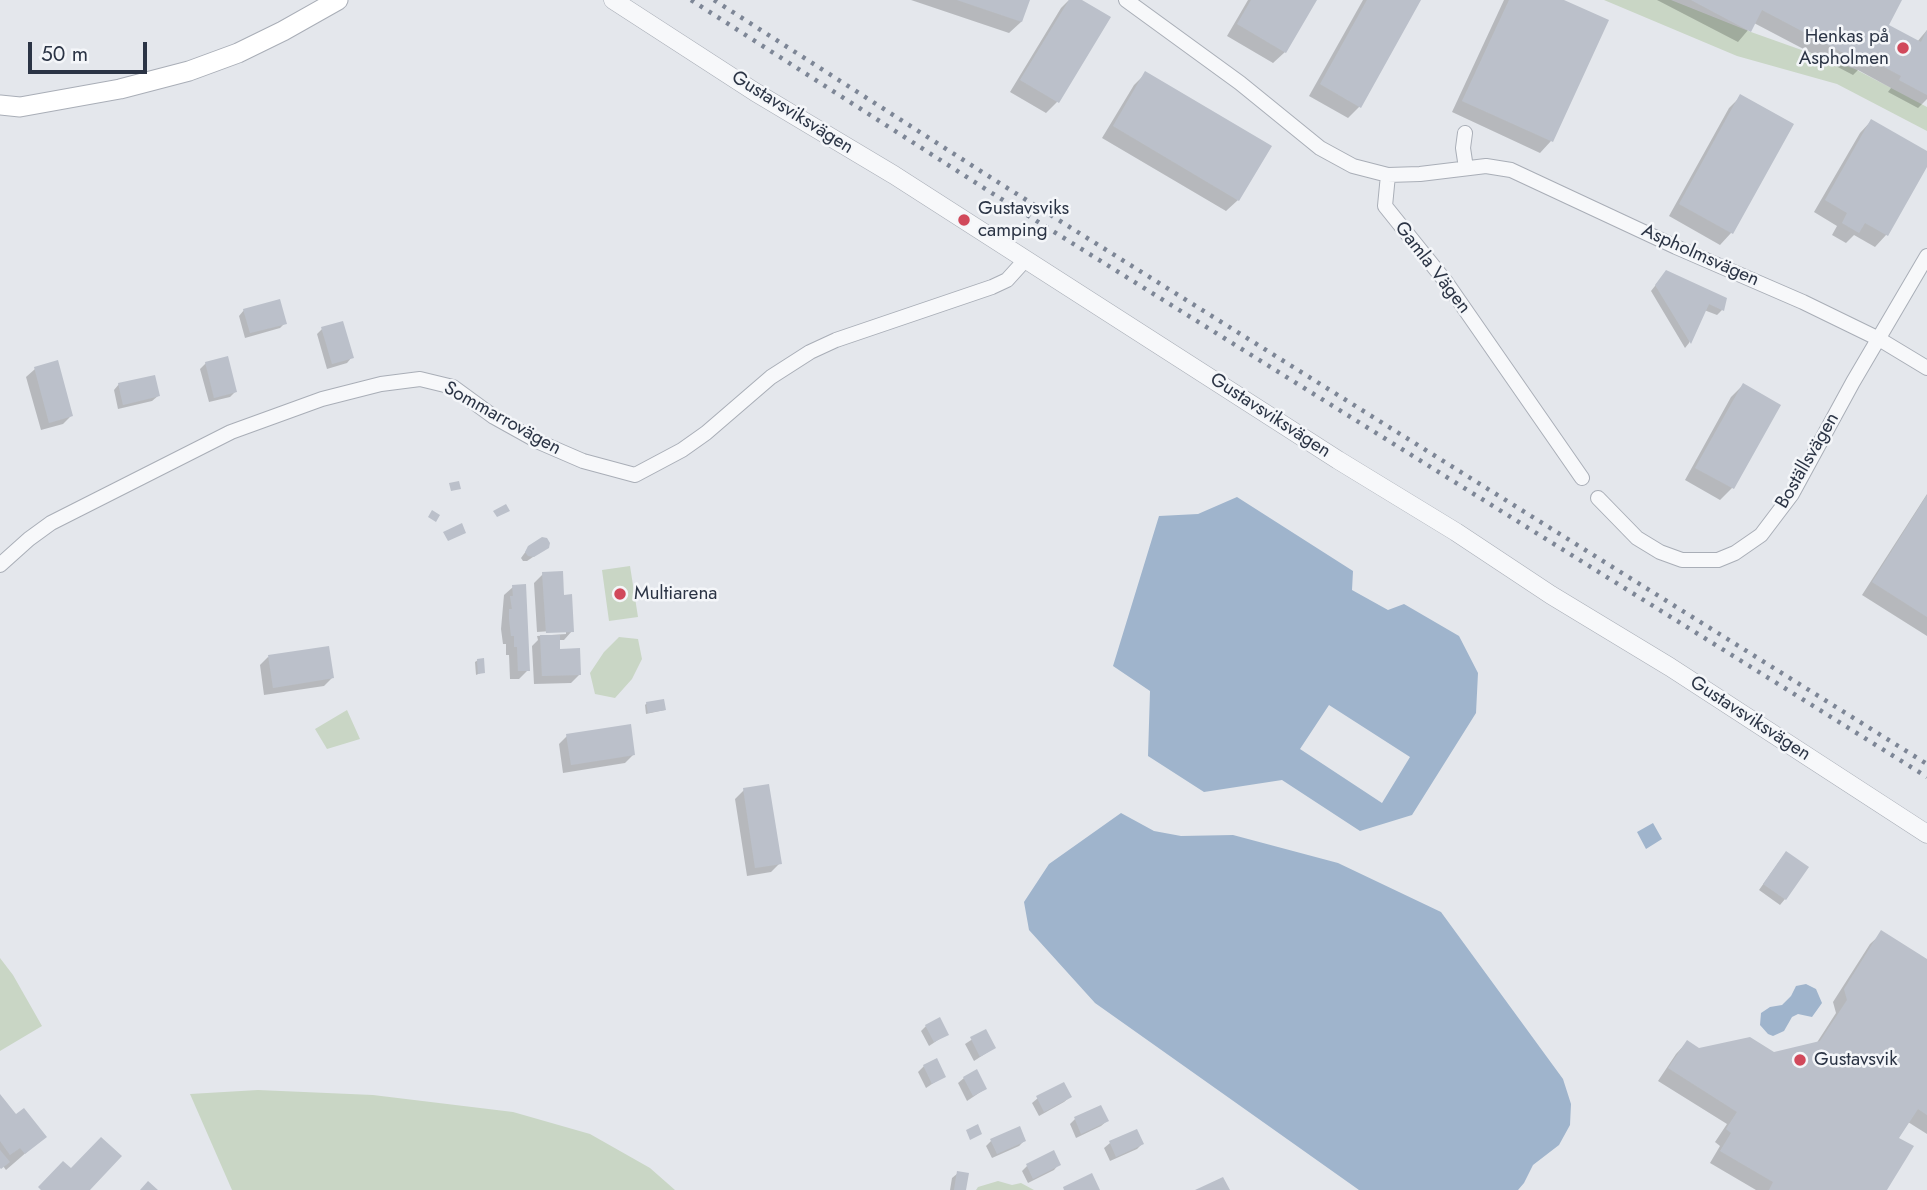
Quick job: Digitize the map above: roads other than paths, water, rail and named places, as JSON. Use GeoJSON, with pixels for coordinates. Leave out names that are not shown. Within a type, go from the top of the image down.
{"type":"FeatureCollection","features":[{"type":"Feature","properties":{"kind":"main road"},"geometry":{"type":"LineString","coordinates":[[0,116],[20,107],[120,89],[189,71],[283,31],[338,0]]}},
{"type":"Feature","properties":{"kind":"main road"},"geometry":{"type":"LineString","coordinates":[[0,105],[20,107]]}},
{"type":"Feature","properties":{"kind":"street","name":"Gustavsviksvägen"},"geometry":{"type":"LineString","coordinates":[[613,0],[755,92],[894,175],[1551,595],[1670,667],[1927,834]]}},
{"type":"Feature","properties":{"kind":"street"},"geometry":{"type":"LineString","coordinates":[[1126,0],[1240,83],[1329,154],[1353,166],[1388,174]]}},
{"type":"Feature","properties":{"kind":"street"},"geometry":{"type":"LineString","coordinates":[[1465,133],[1463,148],[1466,167]]}},
{"type":"Feature","properties":{"kind":"street","name":"Aspholmsvägen"},"geometry":{"type":"LineString","coordinates":[[1388,174],[1420,174],[1486,166],[1511,170],[1676,247],[1804,302],[1879,339],[1927,368]]}},
{"type":"Feature","properties":{"kind":"street","name":"Gamla Vägen"},"geometry":{"type":"LineString","coordinates":[[1388,174],[1385,206],[1447,282],[1582,478]]}},
{"type":"Feature","properties":{"kind":"street","name":"Boställsvägen"},"geometry":{"type":"LineString","coordinates":[[1598,498],[1637,538],[1660,552],[1682,560],[1718,560],[1735,553],[1761,535],[1792,494],[1927,256]]}},
{"type":"Feature","properties":{"kind":"street","name":"Sommarrovägen"},"geometry":{"type":"LineString","coordinates":[[0,565],[29,538],[51,523],[231,432],[303,405],[381,384],[420,379],[453,387],[494,417],[546,445],[583,461],[635,475],[682,450],[771,377],[810,352],[836,340],[992,287],[1007,280],[1026,259]]}},
{"type":"Feature","properties":{"kind":"water"},"geometry":{"type":"Polygon","coordinates":[[[1237,497],[1353,571],[1352,590],[1388,610],[1404,604],[1459,636],[1478,673],[1476,713],[1412,815],[1360,831],[1282,780],[1204,792],[1148,756],[1150,691],[1113,666],[1159,516],[1198,514],[1237,497]],[[1329,705],[1300,749],[1382,803],[1410,757],[1329,705]]]}},
{"type":"Feature","properties":{"kind":"water"},"geometry":{"type":"Polygon","coordinates":[[[1121,813],[1154,831],[1181,836],[1233,835],[1338,863],[1441,912],[1563,1079],[1571,1104],[1570,1125],[1559,1145],[1533,1165],[1518,1190],[1359,1190],[1095,1003],[1029,930],[1024,902],[1049,864],[1121,813]]]}},
{"type":"Feature","properties":{"kind":"water"},"geometry":{"type":"Polygon","coordinates":[[[1653,823],[1662,839],[1646,849],[1637,832],[1653,823]]]}},
{"type":"Feature","properties":{"kind":"water"},"geometry":{"type":"Polygon","coordinates":[[[1806,984],[1816,989],[1822,1003],[1812,1017],[1798,1014],[1792,1017],[1784,1031],[1773,1036],[1768,1034],[1760,1025],[1761,1013],[1770,1007],[1782,1005],[1796,986],[1806,984]]]}},
{"type":"Feature","properties":{"kind":"railway"},"geometry":{"type":"LineString","coordinates":[[691,0],[987,190],[1927,777]]}},
{"type":"Feature","properties":{"kind":"railway"},"geometry":{"type":"LineString","coordinates":[[714,0],[993,179],[1927,764]]}},
{"type":"Feature","properties":{"kind":"place","name":"Henkas på Aspholmen"},"geometry":{"type":"Point","coordinates":[1903,48]}},
{"type":"Feature","properties":{"kind":"place","name":"Gustavsviks camping"},"geometry":{"type":"Point","coordinates":[964,220]}},
{"type":"Feature","properties":{"kind":"place","name":"Multiarena"},"geometry":{"type":"Point","coordinates":[620,594]}},
{"type":"Feature","properties":{"kind":"place","name":"Gustavsvik"},"geometry":{"type":"Point","coordinates":[1800,1060]}}]}
